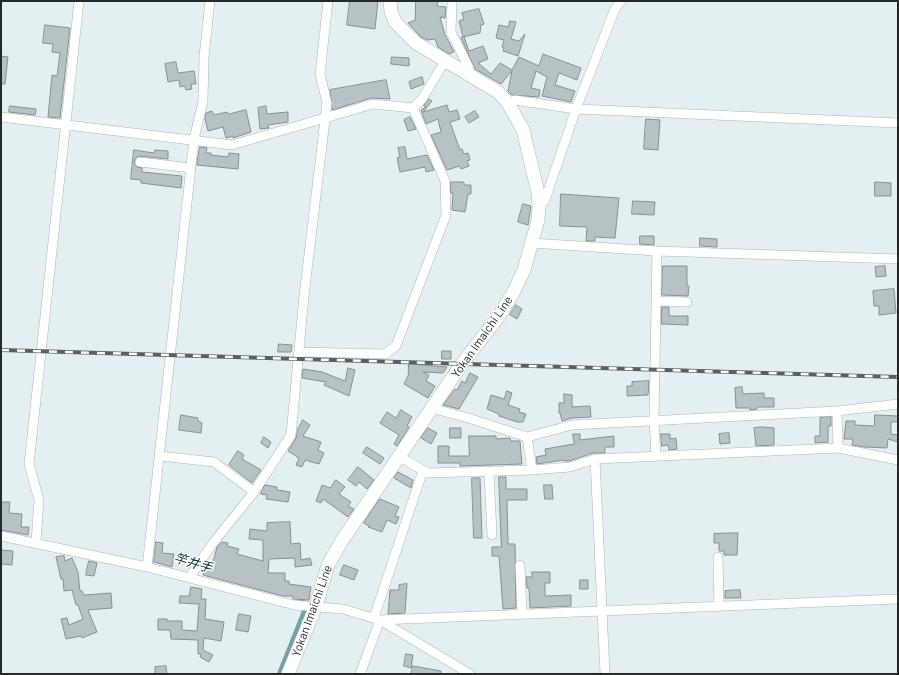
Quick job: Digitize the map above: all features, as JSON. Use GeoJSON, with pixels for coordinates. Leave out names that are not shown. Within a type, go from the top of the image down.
{"type":"FeatureCollection","features":[{"type":"Feature","properties":{"kind":"main road","name":"Yokan Imaichi Line"},"geometry":{"type":"LineString","coordinates":[[288,674],[316,606],[328,564],[341,542],[400,457],[431,408],[462,364],[499,316],[524,270],[538,220],[538,193],[523,130],[508,103],[498,92],[416,43],[404,33],[395,22],[391,11],[390,1]]}},
{"type":"Feature","properties":{"kind":"street"},"geometry":{"type":"LineString","coordinates":[[36,543],[39,500],[29,464],[79,1]]}},
{"type":"Feature","properties":{"kind":"street"},"geometry":{"type":"LineString","coordinates":[[147,567],[194,139],[204,101],[204,57],[210,1]]}},
{"type":"Feature","properties":{"kind":"street"},"geometry":{"type":"LineString","coordinates":[[189,578],[213,543],[254,492],[291,434],[326,116],[327,103],[320,74],[328,1]]}},
{"type":"Feature","properties":{"kind":"street"},"geometry":{"type":"LineString","coordinates":[[452,1],[451,32],[470,68],[469,75]]}},
{"type":"Feature","properties":{"kind":"street"},"geometry":{"type":"LineString","coordinates":[[539,206],[545,200],[576,109],[615,9],[620,1]]}},
{"type":"Feature","properties":{"kind":"street"},"geometry":{"type":"LineString","coordinates":[[413,108],[422,99],[445,61]]}},
{"type":"Feature","properties":{"kind":"street"},"geometry":{"type":"LineString","coordinates":[[508,103],[514,100],[576,109],[898,122]]}},
{"type":"Feature","properties":{"kind":"street"},"geometry":{"type":"LineString","coordinates":[[1,117],[194,139],[232,145],[326,116],[373,104],[413,108]]}},
{"type":"Feature","properties":{"kind":"street"},"geometry":{"type":"LineString","coordinates":[[299,352],[385,354],[396,346],[446,215],[445,181],[413,108]]}},
{"type":"Feature","properties":{"kind":"street"},"geometry":{"type":"LineString","coordinates":[[140,162],[191,168]]}},
{"type":"Feature","properties":{"kind":"street"},"geometry":{"type":"LineString","coordinates":[[531,243],[657,251],[898,259]]}},
{"type":"Feature","properties":{"kind":"street"},"geometry":{"type":"LineString","coordinates":[[656,456],[654,420],[657,251]]}},
{"type":"Feature","properties":{"kind":"street"},"geometry":{"type":"LineString","coordinates":[[656,301],[687,302]]}},
{"type":"Feature","properties":{"kind":"street"},"geometry":{"type":"LineString","coordinates":[[431,408],[527,437],[572,425],[837,411],[898,404]]}},
{"type":"Feature","properties":{"kind":"street"},"geometry":{"type":"LineString","coordinates":[[837,411],[838,448]]}},
{"type":"Feature","properties":{"kind":"street"},"geometry":{"type":"LineString","coordinates":[[527,437],[532,470]]}},
{"type":"Feature","properties":{"kind":"street"},"geometry":{"type":"LineString","coordinates":[[400,457],[428,473],[532,470],[570,466],[594,459],[838,448],[898,460]]}},
{"type":"Feature","properties":{"kind":"street"},"geometry":{"type":"LineString","coordinates":[[160,456],[214,462],[254,492]]}},
{"type":"Feature","properties":{"kind":"street"},"geometry":{"type":"LineString","coordinates":[[594,459],[605,674]]}},
{"type":"Feature","properties":{"kind":"street"},"geometry":{"type":"LineString","coordinates":[[360,674],[423,470]]}},
{"type":"Feature","properties":{"kind":"street"},"geometry":{"type":"LineString","coordinates":[[489,471],[492,535]]}},
{"type":"Feature","properties":{"kind":"street"},"geometry":{"type":"LineString","coordinates":[[1,536],[147,567],[294,605],[343,609],[377,619],[470,674]]}},
{"type":"Feature","properties":{"kind":"street"},"geometry":{"type":"LineString","coordinates":[[718,557],[719,606]]}},
{"type":"Feature","properties":{"kind":"street"},"geometry":{"type":"LineString","coordinates":[[520,565],[522,614]]}},
{"type":"Feature","properties":{"kind":"street"},"geometry":{"type":"LineString","coordinates":[[377,619],[898,599]]}},
{"type":"Feature","properties":{"kind":"building"},"geometry":{"type":"Polygon","coordinates":[[[350,1],[378,1],[375,29],[347,25],[350,1]]]}},
{"type":"Feature","properties":{"kind":"building"},"geometry":{"type":"Polygon","coordinates":[[[416,1],[438,1],[437,6],[446,7],[445,18],[440,17],[445,35],[454,52],[449,54],[438,47],[435,39],[427,40],[421,37],[408,23],[415,20],[416,1]]]}},
{"type":"Feature","properties":{"kind":"building"},"geometry":{"type":"Polygon","coordinates":[[[479,9],[484,24],[481,25],[480,33],[463,37],[459,21],[464,19],[462,13],[479,9]]]}},
{"type":"Feature","properties":{"kind":"building"},"geometry":{"type":"Polygon","coordinates":[[[510,21],[516,22],[511,39],[519,41],[525,34],[518,56],[503,51],[504,48],[502,47],[504,40],[496,38],[499,25],[508,27],[510,21]]]}},
{"type":"Feature","properties":{"kind":"building"},"geometry":{"type":"Polygon","coordinates":[[[45,25],[70,28],[60,118],[48,117],[52,75],[57,76],[60,53],[52,52],[53,44],[43,43],[45,25]]]}},
{"type":"Feature","properties":{"kind":"building"},"geometry":{"type":"Polygon","coordinates":[[[464,37],[469,51],[483,46],[488,59],[478,63],[491,74],[500,63],[512,70],[519,57],[539,66],[543,54],[581,68],[577,80],[559,73],[555,85],[575,91],[571,102],[542,96],[547,77],[536,71],[531,88],[540,90],[539,97],[512,95],[508,91],[512,71],[501,84],[475,69],[461,38],[464,37]]]}},
{"type":"Feature","properties":{"kind":"building"},"geometry":{"type":"Polygon","coordinates":[[[1,56],[8,57],[5,84],[1,84],[1,56]]]}},
{"type":"Feature","properties":{"kind":"building"},"geometry":{"type":"Polygon","coordinates":[[[392,57],[409,58],[409,66],[391,64],[392,57]]]}},
{"type":"Feature","properties":{"kind":"building"},"geometry":{"type":"Polygon","coordinates":[[[176,62],[178,73],[194,71],[196,84],[191,84],[192,89],[186,90],[185,86],[180,87],[179,80],[168,82],[165,64],[176,62]]]}},
{"type":"Feature","properties":{"kind":"building"},"geometry":{"type":"Polygon","coordinates":[[[422,77],[424,84],[411,89],[409,82],[422,77]]]}},
{"type":"Feature","properties":{"kind":"building"},"geometry":{"type":"Polygon","coordinates":[[[386,80],[390,99],[371,98],[332,110],[330,90],[386,80]]]}},
{"type":"Feature","properties":{"kind":"building"},"geometry":{"type":"Polygon","coordinates":[[[429,99],[432,101],[423,112],[447,105],[449,112],[457,110],[460,119],[450,122],[460,150],[462,149],[464,154],[468,153],[470,160],[467,161],[469,166],[461,169],[460,166],[447,170],[431,135],[441,132],[438,119],[426,124],[421,110],[426,107],[424,106],[429,99]]]}},
{"type":"Feature","properties":{"kind":"building"},"geometry":{"type":"Polygon","coordinates":[[[10,106],[36,109],[35,115],[9,112],[10,106]]]}},
{"type":"Feature","properties":{"kind":"building"},"geometry":{"type":"Polygon","coordinates":[[[266,106],[267,114],[288,112],[288,122],[268,125],[269,128],[260,129],[258,108],[266,106]]]}},
{"type":"Feature","properties":{"kind":"building"},"geometry":{"type":"Polygon","coordinates":[[[246,110],[251,132],[233,138],[233,136],[226,138],[223,127],[208,131],[205,119],[206,113],[212,111],[214,115],[227,112],[228,114],[246,110]]]}},
{"type":"Feature","properties":{"kind":"building"},"geometry":{"type":"Polygon","coordinates":[[[475,111],[479,117],[469,123],[465,117],[475,111]]]}},
{"type":"Feature","properties":{"kind":"building"},"geometry":{"type":"Polygon","coordinates":[[[410,117],[416,129],[408,131],[404,120],[410,117]]]}},
{"type":"Feature","properties":{"kind":"building"},"geometry":{"type":"Polygon","coordinates":[[[646,119],[660,120],[658,150],[644,149],[646,119]]]}},
{"type":"Feature","properties":{"kind":"building"},"geometry":{"type":"Polygon","coordinates":[[[200,147],[207,148],[206,153],[211,153],[211,155],[228,157],[229,153],[239,154],[238,169],[197,165],[200,147]]]}},
{"type":"Feature","properties":{"kind":"building"},"geometry":{"type":"Polygon","coordinates":[[[405,147],[407,159],[427,155],[434,170],[426,172],[425,167],[400,172],[397,158],[400,157],[398,148],[405,147]]]}},
{"type":"Feature","properties":{"kind":"building"},"geometry":{"type":"Polygon","coordinates":[[[134,150],[154,153],[155,150],[168,151],[168,159],[138,156],[135,159],[134,164],[137,167],[142,168],[142,172],[182,176],[181,188],[141,183],[141,180],[131,179],[134,150]]]}},
{"type":"Feature","properties":{"kind":"building"},"geometry":{"type":"Polygon","coordinates":[[[451,182],[464,182],[464,185],[471,185],[471,194],[468,194],[465,212],[452,210],[453,193],[451,193],[451,182]]]}},
{"type":"Feature","properties":{"kind":"building"},"geometry":{"type":"Polygon","coordinates":[[[875,182],[891,183],[891,196],[875,196],[875,182]]]}},
{"type":"Feature","properties":{"kind":"building"},"geometry":{"type":"Polygon","coordinates":[[[561,194],[619,198],[615,238],[595,237],[595,241],[586,241],[587,227],[560,226],[561,194]]]}},
{"type":"Feature","properties":{"kind":"building"},"geometry":{"type":"Polygon","coordinates":[[[633,201],[655,202],[654,215],[632,214],[633,201]]]}},
{"type":"Feature","properties":{"kind":"building"},"geometry":{"type":"Polygon","coordinates":[[[523,204],[531,206],[528,225],[518,222],[523,204]]]}},
{"type":"Feature","properties":{"kind":"building"},"geometry":{"type":"Polygon","coordinates":[[[640,236],[654,236],[654,245],[640,244],[640,236]]]}},
{"type":"Feature","properties":{"kind":"building"},"geometry":{"type":"Polygon","coordinates":[[[700,238],[717,239],[717,247],[700,246],[700,238]]]}},
{"type":"Feature","properties":{"kind":"building"},"geometry":{"type":"Polygon","coordinates":[[[663,266],[687,266],[687,286],[689,286],[688,296],[662,295],[663,266]]]}},
{"type":"Feature","properties":{"kind":"building"},"geometry":{"type":"Polygon","coordinates":[[[885,266],[886,276],[876,277],[875,267],[885,266]]]}},
{"type":"Feature","properties":{"kind":"building"},"geometry":{"type":"Polygon","coordinates":[[[894,289],[896,313],[879,315],[879,306],[874,306],[873,291],[894,289]]]}},
{"type":"Feature","properties":{"kind":"building"},"geometry":{"type":"Polygon","coordinates":[[[516,305],[522,309],[517,319],[510,315],[516,305]]]}},
{"type":"Feature","properties":{"kind":"building"},"geometry":{"type":"Polygon","coordinates":[[[662,307],[669,307],[669,316],[688,316],[688,325],[662,324],[662,307]]]}},
{"type":"Feature","properties":{"kind":"building"},"geometry":{"type":"Polygon","coordinates":[[[279,344],[292,345],[291,352],[278,352],[279,344]]]}},
{"type":"Feature","properties":{"kind":"building"},"geometry":{"type":"Polygon","coordinates":[[[442,351],[451,351],[451,359],[442,359],[442,351]]]}},
{"type":"Feature","properties":{"kind":"building"},"geometry":{"type":"Polygon","coordinates":[[[409,364],[447,367],[443,373],[423,372],[429,375],[426,381],[435,386],[428,398],[404,384],[408,376],[409,364]]]}},
{"type":"Feature","properties":{"kind":"building"},"geometry":{"type":"Polygon","coordinates":[[[348,368],[355,370],[349,396],[324,385],[326,382],[302,378],[303,369],[322,372],[345,381],[348,368]]]}},
{"type":"Feature","properties":{"kind":"building"},"geometry":{"type":"Polygon","coordinates":[[[470,373],[478,377],[459,409],[443,405],[455,389],[457,390],[462,381],[465,383],[470,373]]]}},
{"type":"Feature","properties":{"kind":"building"},"geometry":{"type":"Polygon","coordinates":[[[649,381],[648,395],[627,396],[627,386],[632,386],[632,382],[649,381]]]}},
{"type":"Feature","properties":{"kind":"building"},"geometry":{"type":"Polygon","coordinates":[[[742,387],[743,394],[764,393],[764,398],[774,398],[774,407],[757,407],[757,409],[750,410],[750,408],[736,408],[735,388],[742,387]]]}},
{"type":"Feature","properties":{"kind":"building"},"geometry":{"type":"Polygon","coordinates":[[[507,391],[512,393],[508,405],[520,409],[519,412],[526,414],[523,422],[517,422],[499,416],[499,414],[487,409],[491,395],[504,399],[507,391]]]}},
{"type":"Feature","properties":{"kind":"building"},"geometry":{"type":"Polygon","coordinates":[[[564,394],[572,395],[572,407],[590,406],[591,417],[572,418],[562,421],[559,413],[559,403],[564,403],[564,394]]]}},
{"type":"Feature","properties":{"kind":"building"},"geometry":{"type":"Polygon","coordinates":[[[401,410],[412,417],[407,426],[409,427],[397,446],[394,444],[399,435],[380,423],[387,412],[396,418],[401,410]]]}},
{"type":"Feature","properties":{"kind":"building"},"geometry":{"type":"Polygon","coordinates":[[[181,415],[198,418],[198,421],[202,423],[201,433],[179,430],[181,415]]]}},
{"type":"Feature","properties":{"kind":"building"},"geometry":{"type":"Polygon","coordinates":[[[875,415],[898,416],[898,422],[891,422],[891,434],[898,435],[898,442],[888,439],[887,448],[864,447],[852,445],[853,439],[844,439],[846,421],[855,421],[855,425],[874,426],[875,415]]]}},
{"type":"Feature","properties":{"kind":"building"},"geometry":{"type":"Polygon","coordinates":[[[831,417],[831,426],[828,426],[828,442],[815,443],[815,436],[820,436],[820,418],[831,417]]]}},
{"type":"Feature","properties":{"kind":"building"},"geometry":{"type":"Polygon","coordinates":[[[303,420],[310,425],[303,436],[321,442],[318,450],[324,453],[319,464],[305,460],[302,467],[296,465],[299,458],[288,451],[296,438],[298,429],[303,420]]]}},
{"type":"Feature","properties":{"kind":"building"},"geometry":{"type":"Polygon","coordinates":[[[428,428],[437,433],[431,444],[421,438],[428,428]]]}},
{"type":"Feature","properties":{"kind":"building"},"geometry":{"type":"Polygon","coordinates":[[[450,428],[461,428],[461,438],[450,438],[450,428]]]}},
{"type":"Feature","properties":{"kind":"building"},"geometry":{"type":"Polygon","coordinates":[[[754,428],[774,428],[774,445],[756,446],[754,428]]]}},
{"type":"Feature","properties":{"kind":"building"},"geometry":{"type":"Polygon","coordinates":[[[729,433],[730,443],[720,444],[719,434],[729,433]]]}},
{"type":"Feature","properties":{"kind":"building"},"geometry":{"type":"Polygon","coordinates":[[[573,434],[580,434],[580,440],[614,436],[614,447],[605,447],[605,453],[593,453],[569,461],[564,460],[537,464],[536,457],[546,455],[545,449],[574,444],[573,434]]]}},
{"type":"Feature","properties":{"kind":"building"},"geometry":{"type":"Polygon","coordinates":[[[661,434],[670,434],[670,439],[676,438],[677,449],[669,450],[668,445],[662,446],[661,434]]]}},
{"type":"Feature","properties":{"kind":"building"},"geometry":{"type":"Polygon","coordinates":[[[469,436],[496,436],[496,439],[510,438],[511,441],[520,441],[522,464],[460,466],[460,463],[438,463],[438,446],[449,446],[449,456],[469,456],[469,436]]]}},
{"type":"Feature","properties":{"kind":"building"},"geometry":{"type":"Polygon","coordinates":[[[264,437],[271,442],[268,448],[261,443],[264,437]]]}},
{"type":"Feature","properties":{"kind":"building"},"geometry":{"type":"Polygon","coordinates":[[[367,447],[384,458],[380,464],[363,453],[367,447]]]}},
{"type":"Feature","properties":{"kind":"building"},"geometry":{"type":"Polygon","coordinates":[[[238,451],[244,455],[242,459],[261,470],[252,483],[229,465],[238,451]]]}},
{"type":"Feature","properties":{"kind":"building"},"geometry":{"type":"Polygon","coordinates":[[[358,467],[374,480],[367,489],[359,482],[356,486],[348,480],[358,467]]]}},
{"type":"Feature","properties":{"kind":"building"},"geometry":{"type":"Polygon","coordinates":[[[398,472],[413,480],[411,488],[394,478],[398,472]]]}},
{"type":"Feature","properties":{"kind":"building"},"geometry":{"type":"Polygon","coordinates":[[[499,477],[506,477],[506,489],[527,489],[527,500],[507,500],[508,544],[515,544],[516,608],[503,609],[499,556],[492,556],[492,547],[501,547],[499,477]]]}},
{"type":"Feature","properties":{"kind":"building"},"geometry":{"type":"Polygon","coordinates":[[[472,478],[480,478],[482,538],[474,538],[472,478]]]}},
{"type":"Feature","properties":{"kind":"building"},"geometry":{"type":"Polygon","coordinates":[[[336,480],[345,487],[339,494],[351,502],[348,506],[354,509],[348,517],[323,499],[321,503],[316,501],[322,485],[330,488],[336,480]]]}},
{"type":"Feature","properties":{"kind":"building"},"geometry":{"type":"Polygon","coordinates":[[[265,485],[277,487],[277,490],[290,492],[288,502],[266,499],[267,495],[261,494],[265,485]]]}},
{"type":"Feature","properties":{"kind":"building"},"geometry":{"type":"Polygon","coordinates":[[[544,485],[552,485],[553,499],[545,499],[544,485]]]}},
{"type":"Feature","properties":{"kind":"building"},"geometry":{"type":"Polygon","coordinates":[[[380,499],[399,507],[395,516],[399,517],[396,524],[387,520],[382,532],[368,527],[369,526],[364,523],[380,499]]]}},
{"type":"Feature","properties":{"kind":"building"},"geometry":{"type":"Polygon","coordinates":[[[1,502],[10,502],[9,513],[22,514],[21,527],[29,527],[28,535],[1,530],[1,502]]]}},
{"type":"Feature","properties":{"kind":"building"},"geometry":{"type":"Polygon","coordinates":[[[290,522],[291,544],[300,543],[301,560],[310,558],[312,565],[295,567],[295,558],[269,559],[268,573],[285,573],[285,581],[289,581],[289,584],[311,587],[309,600],[293,599],[293,596],[283,596],[203,575],[207,565],[212,566],[217,547],[222,542],[228,543],[227,546],[239,549],[237,554],[263,561],[263,540],[249,539],[250,529],[267,531],[267,523],[290,522]]]}},
{"type":"Feature","properties":{"kind":"building"},"geometry":{"type":"Polygon","coordinates":[[[738,533],[737,555],[724,555],[724,551],[719,551],[719,543],[714,543],[714,534],[738,533]]]}},
{"type":"Feature","properties":{"kind":"building"},"geometry":{"type":"Polygon","coordinates":[[[156,542],[163,543],[162,553],[174,554],[172,567],[154,562],[156,542]]]}},
{"type":"Feature","properties":{"kind":"building"},"geometry":{"type":"Polygon","coordinates":[[[1,550],[13,551],[12,565],[1,564],[1,550]]]}},
{"type":"Feature","properties":{"kind":"building"},"geometry":{"type":"Polygon","coordinates":[[[64,556],[65,561],[72,558],[78,572],[80,591],[82,591],[84,595],[111,593],[112,608],[88,610],[97,632],[82,638],[81,636],[66,639],[61,619],[67,618],[69,625],[83,619],[78,605],[76,605],[72,590],[64,591],[63,579],[61,579],[56,557],[64,556]]]}},
{"type":"Feature","properties":{"kind":"building"},"geometry":{"type":"Polygon","coordinates":[[[89,561],[97,563],[94,576],[86,575],[89,561]]]}},
{"type":"Feature","properties":{"kind":"building"},"geometry":{"type":"Polygon","coordinates":[[[344,565],[358,570],[354,580],[340,575],[344,565]]]}},
{"type":"Feature","properties":{"kind":"building"},"geometry":{"type":"Polygon","coordinates":[[[532,572],[550,572],[550,583],[545,583],[545,596],[571,595],[571,606],[530,608],[529,588],[527,588],[526,577],[532,577],[532,572]]]}},
{"type":"Feature","properties":{"kind":"building"},"geometry":{"type":"Polygon","coordinates":[[[580,580],[588,580],[588,589],[580,589],[580,580]]]}},
{"type":"Feature","properties":{"kind":"building"},"geometry":{"type":"Polygon","coordinates":[[[407,584],[405,613],[388,614],[390,590],[399,590],[399,585],[407,584]]]}},
{"type":"Feature","properties":{"kind":"building"},"geometry":{"type":"Polygon","coordinates":[[[191,587],[202,589],[201,599],[206,599],[205,619],[224,622],[221,641],[204,638],[203,650],[213,655],[209,662],[200,657],[201,654],[198,654],[198,640],[171,639],[170,630],[158,630],[158,619],[167,619],[167,621],[182,621],[182,630],[197,631],[199,604],[179,603],[180,596],[189,596],[191,587]]]}},
{"type":"Feature","properties":{"kind":"building"},"geometry":{"type":"Polygon","coordinates":[[[740,590],[741,598],[725,598],[725,591],[740,590]]]}},
{"type":"Feature","properties":{"kind":"building"},"geometry":{"type":"Polygon","coordinates":[[[239,614],[251,616],[248,632],[236,630],[239,614]]]}},
{"type":"Feature","properties":{"kind":"building"},"geometry":{"type":"Polygon","coordinates":[[[406,654],[413,655],[411,668],[404,666],[406,654]]]}},
{"type":"Feature","properties":{"kind":"building"},"geometry":{"type":"Polygon","coordinates":[[[166,666],[167,674],[155,674],[155,667],[166,666]]]}},
{"type":"Feature","properties":{"kind":"building"},"geometry":{"type":"Polygon","coordinates":[[[413,666],[441,671],[441,674],[411,674],[413,666]]]}},
{"type":"Feature","properties":{"kind":"waterway","name":"竿井手"},"geometry":{"type":"LineString","coordinates":[[281,674],[305,614],[307,605],[302,604]]}},
{"type":"Feature","properties":{"kind":"railway"},"geometry":{"type":"LineString","coordinates":[[1,350],[898,377]]}}]}
